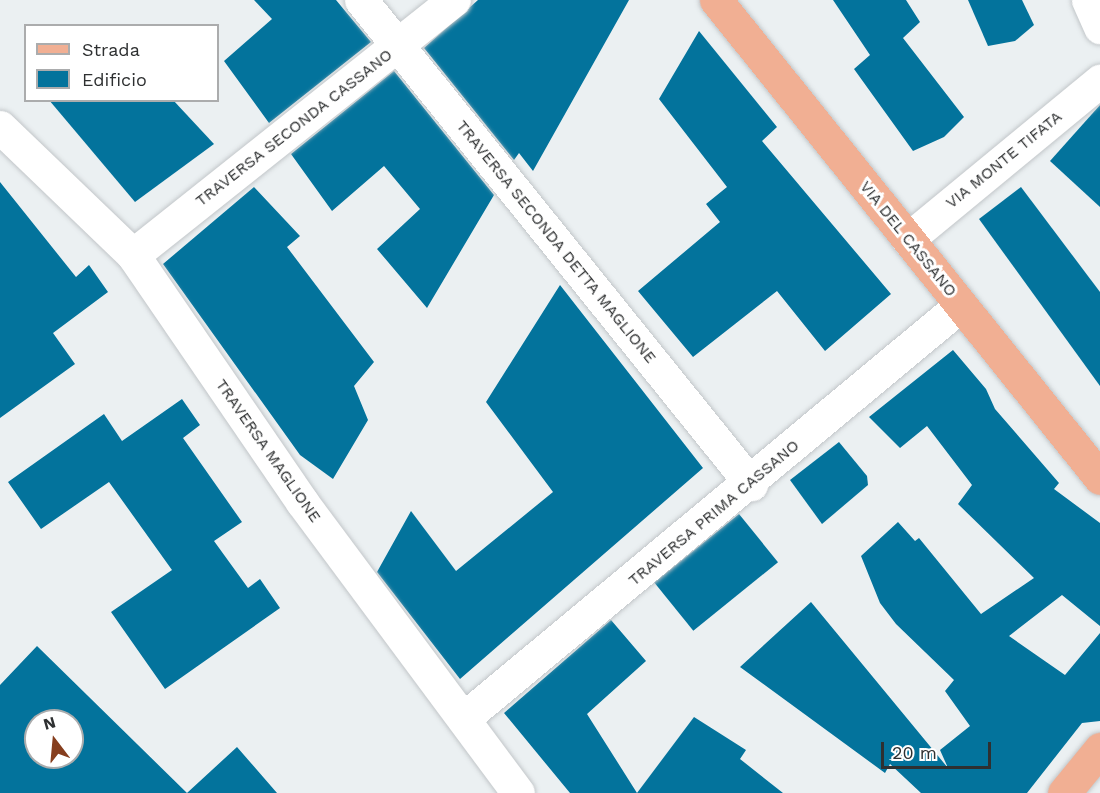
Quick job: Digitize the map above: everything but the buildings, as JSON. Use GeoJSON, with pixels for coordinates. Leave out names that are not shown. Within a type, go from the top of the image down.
{"type":"FeatureCollection","features":[{"type":"Feature","properties":{"kind":"main road","name":"VIA DEL CASSANO"},"geometry":{"type":"LineString","coordinates":[[716,0],[1100,478]]}},
{"type":"Feature","properties":{"kind":"main road"},"geometry":{"type":"LineString","coordinates":[[1064,793],[1100,749]]}},
{"type":"Feature","properties":{"kind":"street","name":"TRAVERSA SECONDA DETTA MAGLIONE"},"geometry":{"type":"LineString","coordinates":[[361,0],[750,484]]}},
{"type":"Feature","properties":{"kind":"street","name":"TRAVERSA SECONDA CASSANO"},"geometry":{"type":"LineString","coordinates":[[133,255],[454,0]]}},
{"type":"Feature","properties":{"kind":"street"},"geometry":{"type":"LineString","coordinates":[[1088,0],[1100,27]]}},
{"type":"Feature","properties":{"kind":"street","name":"VIA MONTE TIFATA"},"geometry":{"type":"LineString","coordinates":[[908,239],[1100,81]]}},
{"type":"Feature","properties":{"kind":"street","name":"TRAVERSA MAGLIONE"},"geometry":{"type":"LineString","coordinates":[[0,127],[133,255],[302,502],[518,793]]}},
{"type":"Feature","properties":{"kind":"street","name":"TRAVERSA PRIMA CASSANO"},"geometry":{"type":"LineString","coordinates":[[464,718],[750,484],[961,305]]}}]}
